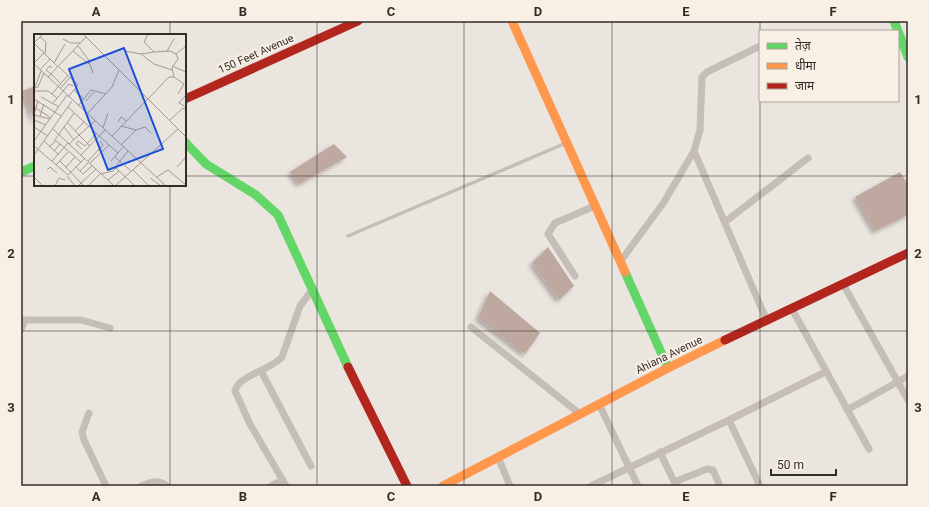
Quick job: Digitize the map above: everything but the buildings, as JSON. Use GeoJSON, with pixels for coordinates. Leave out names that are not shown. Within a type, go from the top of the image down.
{"type":"FeatureCollection","features":[{"type":"Feature","properties":{"kind":"street","name":"150 Feet Avenue"},"geometry":{"type":"LineString","coordinates":[[186,99],[358,21]]}},
{"type":"Feature","properties":{"kind":"street"},"geometry":{"type":"LineString","coordinates":[[512,21],[668,368]]}},
{"type":"Feature","properties":{"kind":"street"},"geometry":{"type":"LineString","coordinates":[[899,34],[908,57]]}},
{"type":"Feature","properties":{"kind":"street"},"geometry":{"type":"LineString","coordinates":[[620,262],[664,202],[694,151],[700,130],[702,77],[707,72],[759,46]]}},
{"type":"Feature","properties":{"kind":"street"},"geometry":{"type":"LineString","coordinates":[[186,144],[216,173],[268,202],[278,215],[365,403],[407,486]]}},
{"type":"Feature","properties":{"kind":"street"},"geometry":{"type":"LineString","coordinates":[[694,151],[767,321]]}},
{"type":"Feature","properties":{"kind":"street"},"geometry":{"type":"LineString","coordinates":[[724,222],[808,158]]}},
{"type":"Feature","properties":{"kind":"street"},"geometry":{"type":"LineString","coordinates":[[21,172],[34,166]]}},
{"type":"Feature","properties":{"kind":"street"},"geometry":{"type":"LineString","coordinates":[[576,276],[548,234],[555,223],[595,206]]}},
{"type":"Feature","properties":{"kind":"street","name":"Ahiana Avenue"},"geometry":{"type":"LineString","coordinates":[[443,486],[668,368],[908,253]]}},
{"type":"Feature","properties":{"kind":"street"},"geometry":{"type":"LineString","coordinates":[[843,284],[908,400]]}},
{"type":"Feature","properties":{"kind":"street"},"geometry":{"type":"LineString","coordinates":[[271,486],[284,483],[250,424],[235,391],[240,382],[276,363],[282,357],[300,306],[313,289]]}},
{"type":"Feature","properties":{"kind":"street"},"geometry":{"type":"LineString","coordinates":[[792,309],[825,372],[869,449]]}},
{"type":"Feature","properties":{"kind":"street"},"geometry":{"type":"LineString","coordinates":[[21,329],[23,320],[81,320],[110,328]]}},
{"type":"Feature","properties":{"kind":"street"},"geometry":{"type":"LineString","coordinates":[[471,327],[580,414]]}},
{"type":"Feature","properties":{"kind":"street"},"geometry":{"type":"LineString","coordinates":[[261,371],[311,466]]}},
{"type":"Feature","properties":{"kind":"street"},"geometry":{"type":"LineString","coordinates":[[591,486],[600,484],[629,466],[729,420],[825,372]]}},
{"type":"Feature","properties":{"kind":"street"},"geometry":{"type":"LineString","coordinates":[[847,410],[908,376]]}},
{"type":"Feature","properties":{"kind":"street"},"geometry":{"type":"LineString","coordinates":[[599,404],[638,486]]}},
{"type":"Feature","properties":{"kind":"street"},"geometry":{"type":"LineString","coordinates":[[90,413],[82,432],[84,440],[106,486]]}},
{"type":"Feature","properties":{"kind":"street"},"geometry":{"type":"LineString","coordinates":[[729,420],[760,486]]}},
{"type":"Feature","properties":{"kind":"street"},"geometry":{"type":"LineString","coordinates":[[660,452],[675,484],[707,469],[713,470],[720,486]]}},
{"type":"Feature","properties":{"kind":"street"},"geometry":{"type":"LineString","coordinates":[[498,457],[510,486]]}},
{"type":"Feature","properties":{"kind":"street"},"geometry":{"type":"LineString","coordinates":[[141,486],[151,482],[161,482],[167,486]]}},
{"type":"Feature","properties":{"kind":"lane"},"geometry":{"type":"LineString","coordinates":[[348,236],[567,143]]}},
{"type":"Feature","properties":{"kind":"traffic: fast"},"geometry":{"type":"LineString","coordinates":[[894,21],[898,30]]}},
{"type":"Feature","properties":{"kind":"traffic: fast"},"geometry":{"type":"LineString","coordinates":[[899,34],[908,57]]}},
{"type":"Feature","properties":{"kind":"traffic: fast"},"geometry":{"type":"LineString","coordinates":[[186,143],[206,164],[256,195],[278,215],[348,367]]}},
{"type":"Feature","properties":{"kind":"traffic: fast"},"geometry":{"type":"LineString","coordinates":[[21,172],[34,166]]}},
{"type":"Feature","properties":{"kind":"traffic: fast"},"geometry":{"type":"LineString","coordinates":[[625,272],[668,368]]}},
{"type":"Feature","properties":{"kind":"traffic: slow"},"geometry":{"type":"LineString","coordinates":[[512,21],[625,272]]}},
{"type":"Feature","properties":{"kind":"traffic: slow"},"geometry":{"type":"LineString","coordinates":[[443,486],[668,368],[725,340]]}},
{"type":"Feature","properties":{"kind":"traffic: jam"},"geometry":{"type":"LineString","coordinates":[[186,99],[358,21]]}},
{"type":"Feature","properties":{"kind":"traffic: jam"},"geometry":{"type":"LineString","coordinates":[[725,340],[908,253]]}},
{"type":"Feature","properties":{"kind":"traffic: jam"},"geometry":{"type":"LineString","coordinates":[[348,367],[407,486]]}}]}
